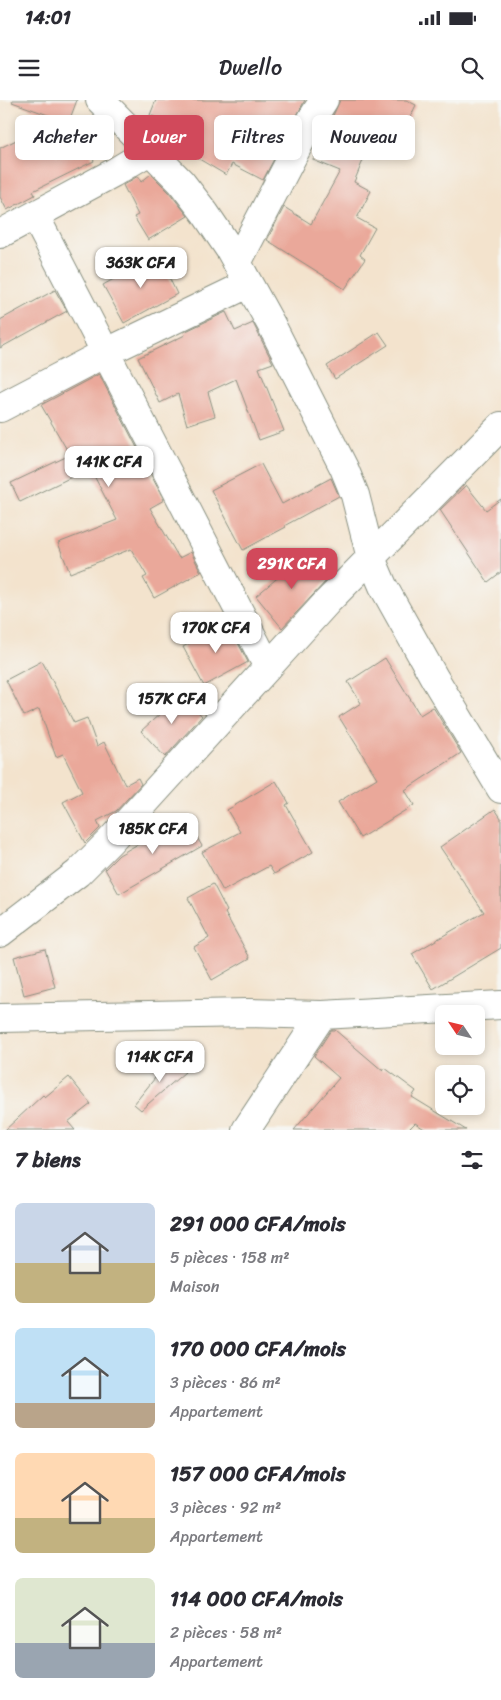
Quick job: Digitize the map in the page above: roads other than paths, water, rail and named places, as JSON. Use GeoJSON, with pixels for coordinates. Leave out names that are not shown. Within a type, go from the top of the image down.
{"type":"FeatureCollection","features":[{"type":"Feature","properties":{"kind":"street"},"geometry":{"type":"LineString","coordinates":[[100,100],[124,124]]}},
{"type":"Feature","properties":{"kind":"street"},"geometry":{"type":"LineString","coordinates":[[0,408],[105,353],[243,273],[313,117],[324,100]]}},
{"type":"Feature","properties":{"kind":"street"},"geometry":{"type":"LineString","coordinates":[[0,234],[134,160]]}},
{"type":"Feature","properties":{"kind":"street"},"geometry":{"type":"LineString","coordinates":[[160,160],[181,182],[205,213],[243,273],[344,468],[355,495],[370,558],[383,586],[430,670],[501,789]]}},
{"type":"Feature","properties":{"kind":"street"},"geometry":{"type":"LineString","coordinates":[[35,216],[268,666]]}},
{"type":"Feature","properties":{"kind":"street"},"geometry":{"type":"LineString","coordinates":[[0,933],[78,873],[90,861],[224,717],[328,601],[501,426]]}},
{"type":"Feature","properties":{"kind":"street"},"geometry":{"type":"LineString","coordinates":[[0,1018],[248,1013],[322,1015],[501,1005]]}},
{"type":"Feature","properties":{"kind":"street"},"geometry":{"type":"LineString","coordinates":[[246,1130],[322,1015]]}}]}
